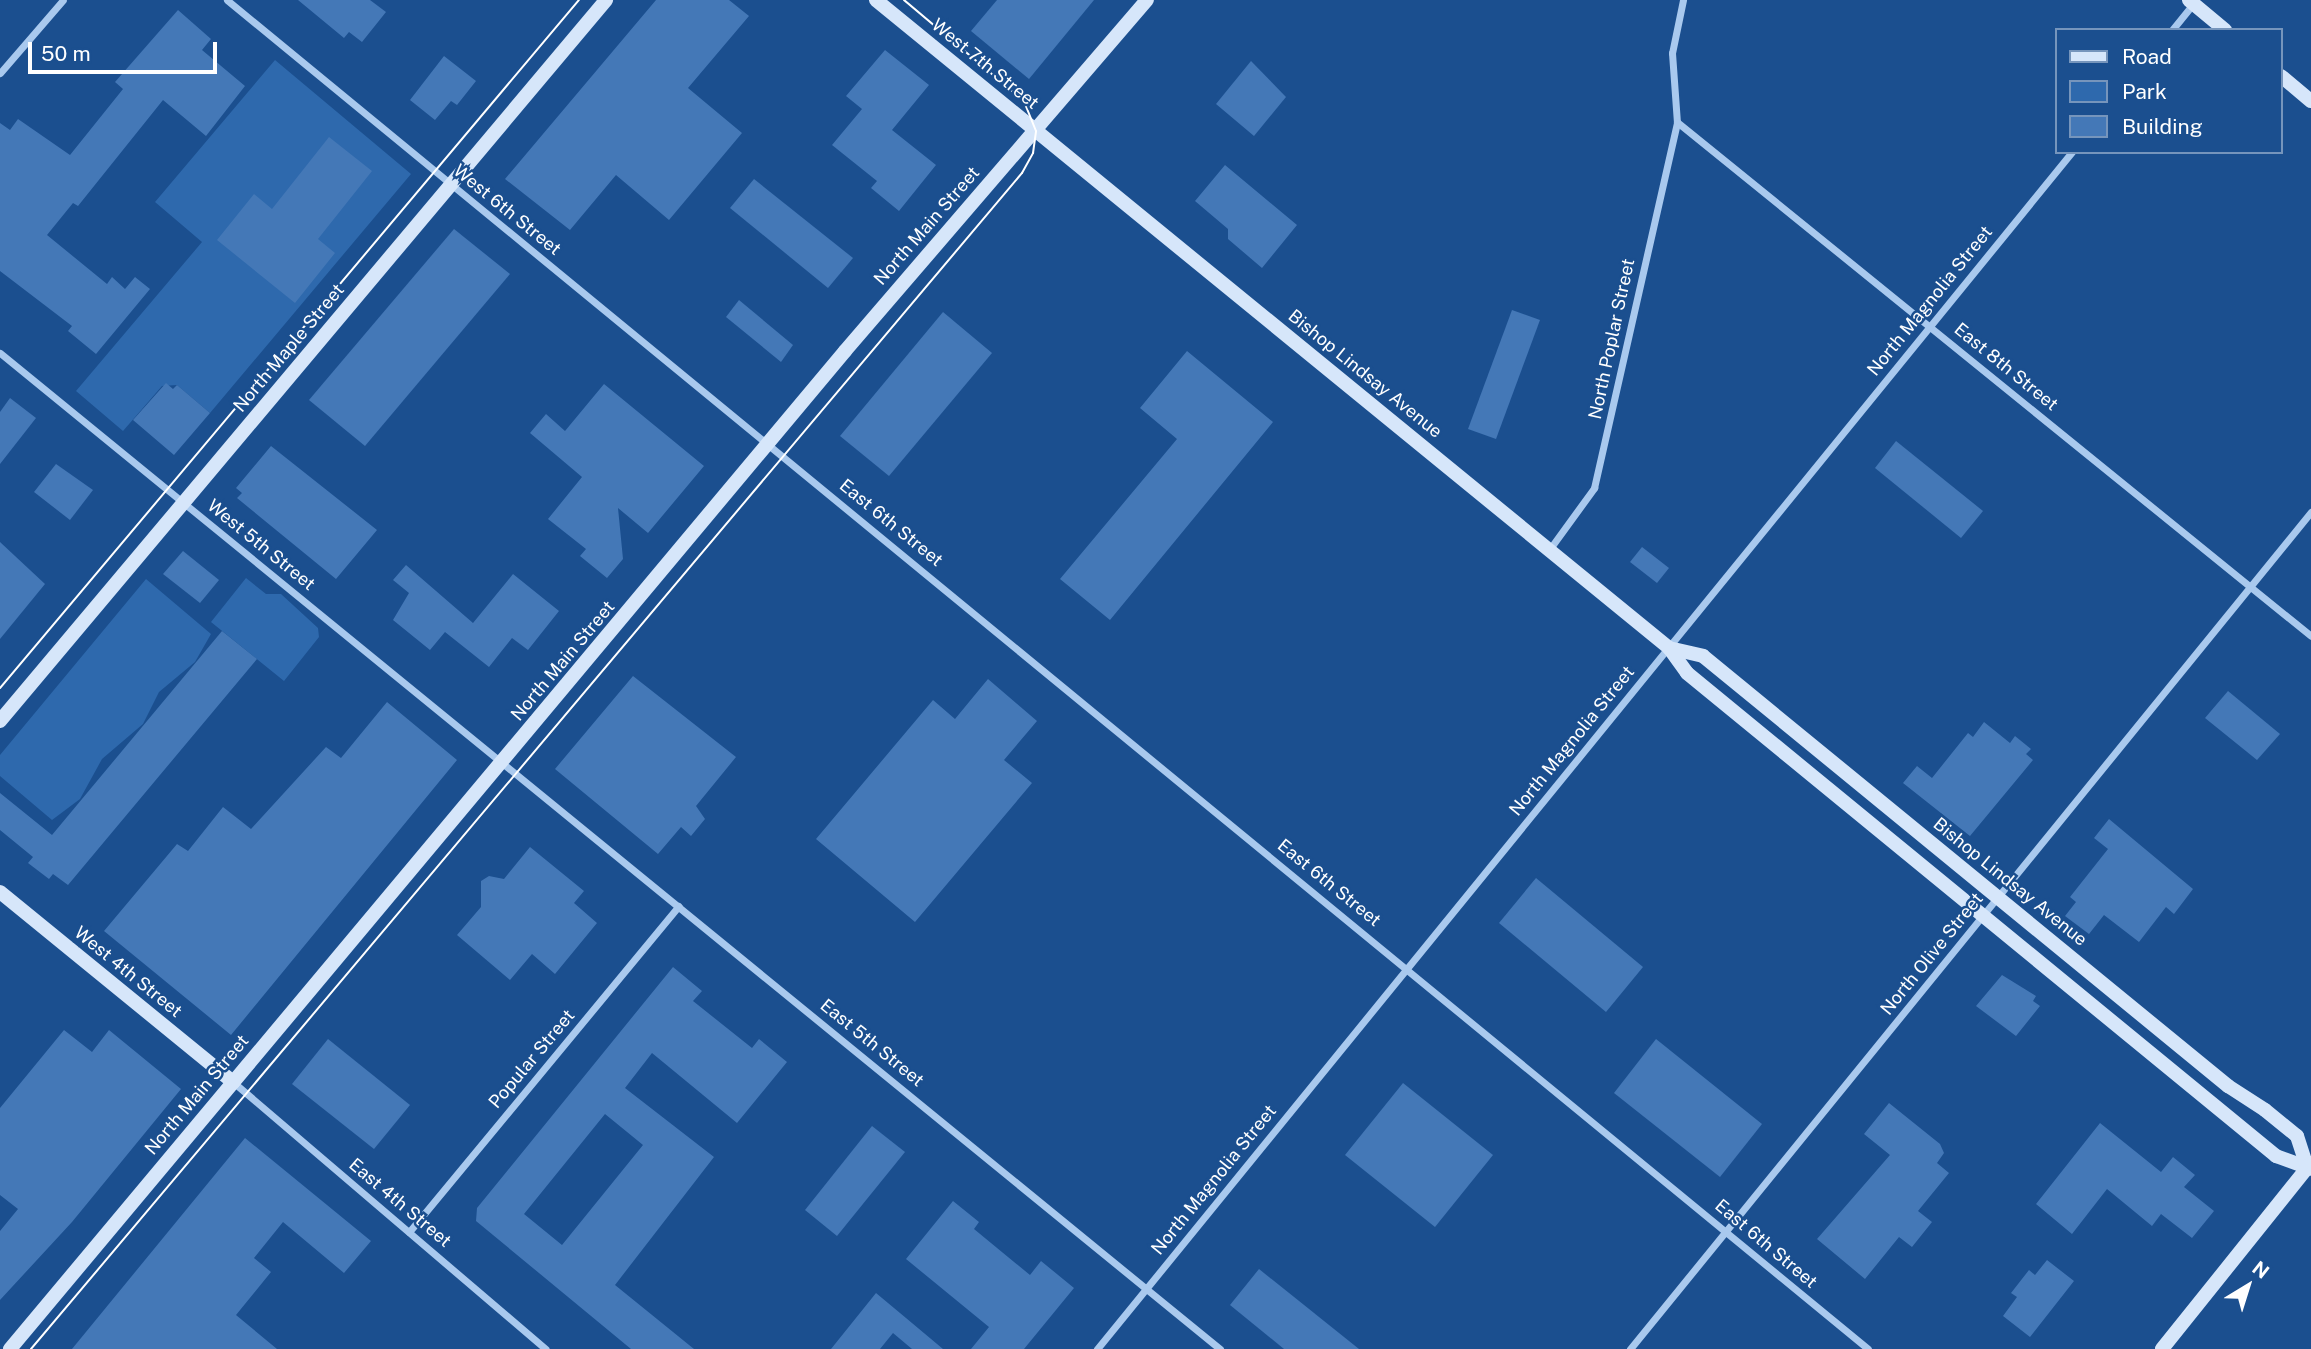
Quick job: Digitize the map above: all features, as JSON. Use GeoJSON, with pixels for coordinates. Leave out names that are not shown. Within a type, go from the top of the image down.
{"type":"FeatureCollection","features":[{"type":"Feature","properties":{"kind":"main road","name":"North Maple Street"},"geometry":{"type":"LineString","coordinates":[[0,721],[606,0]]}},
{"type":"Feature","properties":{"kind":"main road","name":"West 7th Street"},"geometry":{"type":"LineString","coordinates":[[876,0],[1036,131]]}},
{"type":"Feature","properties":{"kind":"main road","name":"North Main Street"},"geometry":{"type":"LineString","coordinates":[[10,1349],[769,443],[1147,0]]}},
{"type":"Feature","properties":{"kind":"main road"},"geometry":{"type":"LineString","coordinates":[[2193,1],[2223,28]]}},
{"type":"Feature","properties":{"kind":"main road"},"geometry":{"type":"LineString","coordinates":[[2283,78],[2311,101]]}},
{"type":"Feature","properties":{"kind":"main road","name":"Bishop Lindsay Avenue"},"geometry":{"type":"LineString","coordinates":[[1036,131],[1669,648],[1687,673],[2276,1156],[2310,1166]]}},
{"type":"Feature","properties":{"kind":"main road","name":"Bishop Lindsay Avenue"},"geometry":{"type":"LineString","coordinates":[[1669,648],[1703,656],[2228,1086],[2297,1136],[2310,1166]]}},
{"type":"Feature","properties":{"kind":"main road","name":"West 4th Street"},"geometry":{"type":"LineString","coordinates":[[0,892],[233,1082]]}},
{"type":"Feature","properties":{"kind":"main road"},"geometry":{"type":"LineString","coordinates":[[2162,1349],[2310,1166]]}},
{"type":"Feature","properties":{"kind":"street"},"geometry":{"type":"LineString","coordinates":[[0,73],[63,0]]}},
{"type":"Feature","properties":{"kind":"street","name":"West 6th Street"},"geometry":{"type":"LineString","coordinates":[[227,0],[769,443]]}},
{"type":"Feature","properties":{"kind":"street"},"geometry":{"type":"LineString","coordinates":[[1677,122],[1672,52],[1683,0]]}},
{"type":"Feature","properties":{"kind":"street"},"geometry":{"type":"LineString","coordinates":[[2173,28],[2193,1]]}},
{"type":"Feature","properties":{"kind":"street","name":"East 8th Street"},"geometry":{"type":"LineString","coordinates":[[1677,122],[2311,636]]}},
{"type":"Feature","properties":{"kind":"street","name":"North Poplar Street"},"geometry":{"type":"LineString","coordinates":[[1549,550],[1594,488],[1677,122]]}},
{"type":"Feature","properties":{"kind":"street","name":"North Magnolia Street"},"geometry":{"type":"LineString","coordinates":[[1097,1349],[2070,154]]}},
{"type":"Feature","properties":{"kind":"street","name":"West 5th Street"},"geometry":{"type":"LineString","coordinates":[[0,352],[503,762]]}},
{"type":"Feature","properties":{"kind":"street","name":"East 6th Street"},"geometry":{"type":"LineString","coordinates":[[769,443],[1868,1349]]}},
{"type":"Feature","properties":{"kind":"street","name":"North Olive Street"},"geometry":{"type":"LineString","coordinates":[[1630,1349],[2311,512]]}},
{"type":"Feature","properties":{"kind":"street","name":"East 5th Street"},"geometry":{"type":"LineString","coordinates":[[503,762],[1220,1349]]}},
{"type":"Feature","properties":{"kind":"street","name":"Popular Street"},"geometry":{"type":"LineString","coordinates":[[409,1232],[679,905]]}},
{"type":"Feature","properties":{"kind":"street","name":"East 4th Street"},"geometry":{"type":"LineString","coordinates":[[233,1082],[546,1349]]}},
{"type":"Feature","properties":{"kind":"green space"},"geometry":{"type":"Polygon","coordinates":[[[275,60],[411,174],[210,413],[177,385],[162,386],[123,431],[76,391],[202,242],[155,202],[275,60]]]}},
{"type":"Feature","properties":{"kind":"green space"},"geometry":{"type":"Polygon","coordinates":[[[246,578],[266,594],[281,594],[318,628],[319,637],[284,681],[211,622],[246,578]]]}},
{"type":"Feature","properties":{"kind":"green space"},"geometry":{"type":"Polygon","coordinates":[[[146,579],[211,634],[195,662],[159,692],[143,724],[102,759],[80,799],[52,820],[0,776],[0,755],[146,579]]]}},
{"type":"Feature","properties":{"kind":"building"},"geometry":{"type":"Polygon","coordinates":[[[298,0],[370,0],[386,12],[362,42],[349,32],[344,38],[298,0]]]}},
{"type":"Feature","properties":{"kind":"building"},"geometry":{"type":"Polygon","coordinates":[[[656,0],[729,0],[749,16],[688,88],[742,133],[669,220],[616,175],[570,230],[505,179],[656,0]]]}},
{"type":"Feature","properties":{"kind":"building"},"geometry":{"type":"Polygon","coordinates":[[[997,0],[1094,0],[1029,79],[971,31],[997,0]]]}},
{"type":"Feature","properties":{"kind":"building"},"geometry":{"type":"Polygon","coordinates":[[[178,10],[211,39],[202,50],[245,86],[206,136],[163,100],[78,206],[73,203],[47,235],[107,284],[112,277],[125,289],[135,277],[150,289],[96,354],[68,331],[72,326],[0,271],[0,123],[10,130],[18,119],[70,155],[123,89],[115,82],[178,10]]]}},
{"type":"Feature","properties":{"kind":"building"},"geometry":{"type":"Polygon","coordinates":[[[885,50],[929,85],[892,130],[936,165],[899,211],[871,188],[877,181],[832,145],[862,109],[846,96],[885,50]]]}},
{"type":"Feature","properties":{"kind":"building"},"geometry":{"type":"Polygon","coordinates":[[[444,56],[476,81],[457,105],[451,101],[435,120],[410,100],[444,56]]]}},
{"type":"Feature","properties":{"kind":"building"},"geometry":{"type":"Polygon","coordinates":[[[1251,61],[1286,97],[1254,136],[1216,104],[1251,61]]]}},
{"type":"Feature","properties":{"kind":"building"},"geometry":{"type":"Polygon","coordinates":[[[329,137],[372,171],[318,239],[335,253],[295,303],[217,240],[254,194],[272,209],[329,137]]]}},
{"type":"Feature","properties":{"kind":"building"},"geometry":{"type":"Polygon","coordinates":[[[1225,165],[1297,225],[1262,268],[1228,239],[1228,229],[1195,201],[1225,165]]]}},
{"type":"Feature","properties":{"kind":"building"},"geometry":{"type":"Polygon","coordinates":[[[754,179],[853,258],[828,288],[730,208],[754,179]]]}},
{"type":"Feature","properties":{"kind":"building"},"geometry":{"type":"Polygon","coordinates":[[[454,229],[510,274],[365,446],[309,400],[454,229]]]}},
{"type":"Feature","properties":{"kind":"building"},"geometry":{"type":"Polygon","coordinates":[[[739,300],[793,345],[781,362],[726,317],[739,300]]]}},
{"type":"Feature","properties":{"kind":"building"},"geometry":{"type":"Polygon","coordinates":[[[1512,310],[1540,320],[1496,439],[1468,429],[1512,310]]]}},
{"type":"Feature","properties":{"kind":"building"},"geometry":{"type":"Polygon","coordinates":[[[943,312],[992,353],[889,476],[840,436],[943,312]]]}},
{"type":"Feature","properties":{"kind":"building"},"geometry":{"type":"Polygon","coordinates":[[[1187,351],[1273,422],[1110,620],[1060,579],[1177,439],[1140,408],[1187,351]]]}},
{"type":"Feature","properties":{"kind":"building"},"geometry":{"type":"Polygon","coordinates":[[[166,383],[173,389],[177,385],[210,413],[174,455],[133,420],[166,383]]]}},
{"type":"Feature","properties":{"kind":"building"},"geometry":{"type":"Polygon","coordinates":[[[604,384],[704,466],[648,533],[618,508],[623,559],[607,578],[580,556],[586,549],[548,519],[582,477],[530,433],[546,414],[565,431],[604,384]]]}},
{"type":"Feature","properties":{"kind":"building"},"geometry":{"type":"Polygon","coordinates":[[[10,398],[36,418],[0,464],[0,412],[10,398]]]}},
{"type":"Feature","properties":{"kind":"building"},"geometry":{"type":"Polygon","coordinates":[[[1896,441],[1983,511],[1961,538],[1875,468],[1896,441]]]}},
{"type":"Feature","properties":{"kind":"building"},"geometry":{"type":"Polygon","coordinates":[[[271,446],[377,530],[336,579],[237,498],[242,493],[236,488],[271,446]]]}},
{"type":"Feature","properties":{"kind":"building"},"geometry":{"type":"Polygon","coordinates":[[[56,464],[93,490],[70,520],[34,492],[56,464]]]}},
{"type":"Feature","properties":{"kind":"building"},"geometry":{"type":"Polygon","coordinates":[[[0,542],[45,584],[0,639],[0,542]]]}},
{"type":"Feature","properties":{"kind":"building"},"geometry":{"type":"Polygon","coordinates":[[[1642,547],[1669,568],[1657,583],[1630,562],[1642,547]]]}},
{"type":"Feature","properties":{"kind":"building"},"geometry":{"type":"Polygon","coordinates":[[[183,551],[219,580],[200,603],[163,574],[183,551]]]}},
{"type":"Feature","properties":{"kind":"building"},"geometry":{"type":"Polygon","coordinates":[[[406,565],[473,623],[513,574],[559,611],[528,650],[512,638],[489,667],[445,632],[430,650],[393,620],[409,593],[393,580],[406,565]]]}},
{"type":"Feature","properties":{"kind":"building"},"geometry":{"type":"Polygon","coordinates":[[[222,631],[257,659],[68,885],[53,874],[49,879],[28,863],[33,857],[0,830],[0,793],[52,835],[222,631]]]}},
{"type":"Feature","properties":{"kind":"building"},"geometry":{"type":"Polygon","coordinates":[[[633,676],[736,757],[696,806],[705,819],[691,836],[681,827],[658,854],[555,769],[633,676]]]}},
{"type":"Feature","properties":{"kind":"building"},"geometry":{"type":"Polygon","coordinates":[[[988,679],[1037,721],[1004,760],[1032,783],[915,922],[816,839],[933,700],[955,719],[988,679]]]}},
{"type":"Feature","properties":{"kind":"building"},"geometry":{"type":"Polygon","coordinates":[[[2228,691],[2280,734],[2257,760],[2205,718],[2228,691]]]}},
{"type":"Feature","properties":{"kind":"building"},"geometry":{"type":"Polygon","coordinates":[[[387,702],[457,760],[231,1035],[104,931],[177,844],[188,851],[223,807],[251,829],[326,747],[341,758],[387,702]]]}},
{"type":"Feature","properties":{"kind":"building"},"geometry":{"type":"Polygon","coordinates":[[[1984,722],[2010,743],[2015,736],[2031,749],[2026,754],[2033,760],[1970,836],[1903,783],[1917,766],[1932,778],[1968,733],[1973,737],[1984,722]]]}},
{"type":"Feature","properties":{"kind":"building"},"geometry":{"type":"Polygon","coordinates":[[[2109,819],[2193,889],[2174,914],[2166,907],[2139,942],[2104,915],[2089,934],[2065,916],[2076,902],[2070,897],[2108,849],[2094,838],[2109,819]]]}},
{"type":"Feature","properties":{"kind":"building"},"geometry":{"type":"Polygon","coordinates":[[[530,847],[584,891],[574,903],[597,923],[555,974],[532,954],[510,980],[457,935],[481,907],[481,881],[489,876],[504,879],[530,847]]]}},
{"type":"Feature","properties":{"kind":"building"},"geometry":{"type":"Polygon","coordinates":[[[1536,878],[1643,967],[1606,1012],[1499,923],[1536,878]]]}},
{"type":"Feature","properties":{"kind":"building"},"geometry":{"type":"Polygon","coordinates":[[[673,967],[702,991],[693,1001],[752,1048],[759,1039],[787,1062],[737,1123],[652,1053],[625,1088],[714,1157],[615,1285],[694,1349],[631,1349],[476,1221],[477,1208],[673,967]],[[605,1114],[524,1214],[562,1245],[643,1145],[605,1114]]]}},
{"type":"Feature","properties":{"kind":"building"},"geometry":{"type":"Polygon","coordinates":[[[2002,975],[2036,996],[2033,1001],[2040,1006],[2016,1036],[1976,1006],[2002,975]]]}},
{"type":"Feature","properties":{"kind":"building"},"geometry":{"type":"Polygon","coordinates":[[[64,1030],[92,1052],[109,1030],[181,1089],[72,1222],[0,1300],[0,1231],[18,1209],[0,1195],[0,1108],[64,1030]]]}},
{"type":"Feature","properties":{"kind":"building"},"geometry":{"type":"Polygon","coordinates":[[[328,1039],[410,1105],[374,1149],[292,1084],[328,1039]]]}},
{"type":"Feature","properties":{"kind":"building"},"geometry":{"type":"Polygon","coordinates":[[[1656,1039],[1762,1124],[1720,1177],[1614,1093],[1656,1039]]]}},
{"type":"Feature","properties":{"kind":"building"},"geometry":{"type":"Polygon","coordinates":[[[1403,1083],[1493,1155],[1435,1227],[1345,1155],[1403,1083]]]}},
{"type":"Feature","properties":{"kind":"building"},"geometry":{"type":"Polygon","coordinates":[[[1889,1103],[1940,1144],[1944,1153],[1937,1163],[1949,1173],[1918,1211],[1932,1222],[1912,1247],[1899,1237],[1865,1279],[1817,1239],[1890,1155],[1864,1134],[1889,1103]]]}},
{"type":"Feature","properties":{"kind":"building"},"geometry":{"type":"Polygon","coordinates":[[[2100,1123],[2161,1172],[2173,1157],[2195,1175],[2184,1187],[2214,1211],[2192,1238],[2161,1214],[2152,1226],[2107,1189],[2072,1234],[2036,1204],[2100,1123]]]}},
{"type":"Feature","properties":{"kind":"building"},"geometry":{"type":"Polygon","coordinates":[[[872,1126],[905,1152],[837,1236],[805,1210],[872,1126]]]}},
{"type":"Feature","properties":{"kind":"building"},"geometry":{"type":"Polygon","coordinates":[[[245,1138],[371,1241],[344,1273],[283,1222],[254,1258],[271,1272],[236,1315],[277,1349],[72,1349],[245,1138]]]}},
{"type":"Feature","properties":{"kind":"building"},"geometry":{"type":"Polygon","coordinates":[[[953,1201],[979,1222],[974,1229],[1030,1275],[1041,1261],[1074,1288],[1024,1349],[971,1349],[989,1327],[906,1259],[953,1201]]]}},
{"type":"Feature","properties":{"kind":"building"},"geometry":{"type":"Polygon","coordinates":[[[2047,1260],[2074,1281],[2030,1337],[2003,1316],[2017,1297],[2011,1293],[2029,1270],[2035,1275],[2047,1260]]]}},
{"type":"Feature","properties":{"kind":"building"},"geometry":{"type":"Polygon","coordinates":[[[1259,1269],[1359,1349],[1284,1349],[1230,1305],[1259,1269]]]}},
{"type":"Feature","properties":{"kind":"building"},"geometry":{"type":"Polygon","coordinates":[[[876,1293],[943,1349],[912,1349],[893,1333],[880,1349],[831,1349],[876,1293]]]}},
{"type":"Feature","properties":{"kind":"tram line"},"geometry":{"type":"LineString","coordinates":[[0,688],[579,0]]}},
{"type":"Feature","properties":{"kind":"tram line"},"geometry":{"type":"LineString","coordinates":[[31,1349],[1022,173],[1033,153],[1036,131],[1024,101],[904,0]]}}]}
